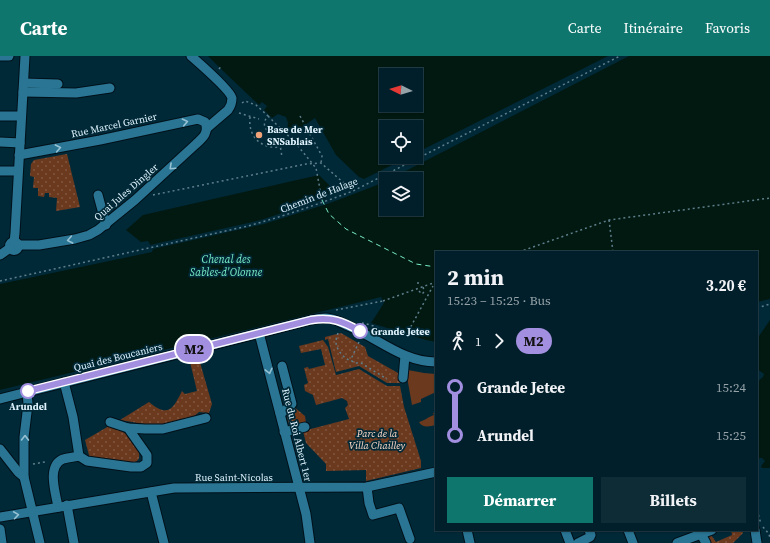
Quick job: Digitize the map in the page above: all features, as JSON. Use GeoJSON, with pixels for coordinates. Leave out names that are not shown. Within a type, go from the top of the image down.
{"type":"FeatureCollection","features":[{"type":"Feature","properties":{"kind":"street"},"geometry":{"type":"LineString","coordinates":[[0,56],[9,56]]}},
{"type":"Feature","properties":{"kind":"street"},"geometry":{"type":"LineString","coordinates":[[22,56],[34,56]]}},
{"type":"Feature","properties":{"kind":"street"},"geometry":{"type":"LineString","coordinates":[[0,255],[14,245],[25,56]]}},
{"type":"Feature","properties":{"kind":"street","name":"Quai Jules Dingler"},"geometry":{"type":"LineString","coordinates":[[14,245],[39,245],[89,235],[106,225],[204,136],[207,128],[228,110],[232,98],[228,91],[191,56]]}},
{"type":"Feature","properties":{"kind":"street"},"geometry":{"type":"LineString","coordinates":[[23,88],[58,84]]}},
{"type":"Feature","properties":{"kind":"street"},"geometry":{"type":"LineString","coordinates":[[23,88],[76,94],[110,88]]}},
{"type":"Feature","properties":{"kind":"street"},"geometry":{"type":"LineString","coordinates":[[0,116],[21,116]]}},
{"type":"Feature","properties":{"kind":"street","name":"Rue Marcel Garnier"},"geometry":{"type":"LineString","coordinates":[[19,155],[91,142],[198,119],[205,122],[207,128]]}},
{"type":"Feature","properties":{"kind":"street"},"geometry":{"type":"LineString","coordinates":[[0,142],[20,143]]}},
{"type":"Feature","properties":{"kind":"street"},"geometry":{"type":"LineString","coordinates":[[0,171],[18,171]]}},
{"type":"Feature","properties":{"kind":"street"},"geometry":{"type":"LineString","coordinates":[[98,195],[106,225]]}},
{"type":"Feature","properties":{"kind":"street","name":"Quai des Boucaniers"},"geometry":{"type":"LineString","coordinates":[[0,399],[311,320],[326,318],[353,327],[405,356],[416,360],[435,362]]}},
{"type":"Feature","properties":{"kind":"street","name":"Rue du Roi Albert 1er"},"geometry":{"type":"LineString","coordinates":[[259,334],[306,514],[310,543]]}},
{"type":"Feature","properties":{"kind":"street"},"geometry":{"type":"LineString","coordinates":[[403,378],[405,356]]}},
{"type":"Feature","properties":{"kind":"street"},"geometry":{"type":"LineString","coordinates":[[280,413],[292,404],[282,366]]}},
{"type":"Feature","properties":{"kind":"street"},"geometry":{"type":"LineString","coordinates":[[64,382],[73,417],[79,456]]}},
{"type":"Feature","properties":{"kind":"street"},"geometry":{"type":"LineString","coordinates":[[27,392],[28,404],[24,437],[24,477],[40,543]]}},
{"type":"Feature","properties":{"kind":"street"},"geometry":{"type":"LineString","coordinates":[[110,422],[128,428],[163,429],[206,418]]}},
{"type":"Feature","properties":{"kind":"street"},"geometry":{"type":"LineString","coordinates":[[284,432],[304,426]]}},
{"type":"Feature","properties":{"kind":"street"},"geometry":{"type":"LineString","coordinates":[[58,507],[53,476],[56,465],[62,460],[79,456],[87,461],[131,468],[141,467],[147,463],[147,455],[128,428]]}},
{"type":"Feature","properties":{"kind":"street"},"geometry":{"type":"LineString","coordinates":[[0,449],[18,472],[24,477]]}},
{"type":"Feature","properties":{"kind":"street","name":"Rue Saint-Nicolas"},"geometry":{"type":"LineString","coordinates":[[0,518],[68,505],[174,488],[367,487],[435,472]]}},
{"type":"Feature","properties":{"kind":"street"},"geometry":{"type":"LineString","coordinates":[[367,487],[369,503],[373,515],[400,508],[410,539]]}},
{"type":"Feature","properties":{"kind":"street"},"geometry":{"type":"LineString","coordinates":[[151,492],[164,543]]}},
{"type":"Feature","properties":{"kind":"street"},"geometry":{"type":"LineString","coordinates":[[68,505],[74,543]]}},
{"type":"Feature","properties":{"kind":"street"},"geometry":{"type":"LineString","coordinates":[[0,530],[2,543]]}},
{"type":"Feature","properties":{"kind":"street"},"geometry":{"type":"LineString","coordinates":[[467,531],[470,543]]}},
{"type":"Feature","properties":{"kind":"street"},"geometry":{"type":"LineString","coordinates":[[565,531],[570,543]]}},
{"type":"Feature","properties":{"kind":"street"},"geometry":{"type":"LineString","coordinates":[[578,543],[590,537],[589,531]]}},
{"type":"Feature","properties":{"kind":"street"},"geometry":{"type":"LineString","coordinates":[[628,531],[633,543]]}},
{"type":"Feature","properties":{"kind":"street"},"geometry":{"type":"LineString","coordinates":[[686,531],[695,538],[706,543]]}},
{"type":"Feature","properties":{"kind":"street"},"geometry":{"type":"LineString","coordinates":[[677,543],[695,538],[710,531]]}},
{"type":"Feature","properties":{"kind":"street"},"geometry":{"type":"LineString","coordinates":[[755,531],[757,543]]}},
{"type":"Feature","properties":{"kind":"path","name":"Chemin de Halage"},"geometry":{"type":"LineString","coordinates":[[0,281],[248,226],[284,216],[329,200],[353,191],[620,56]]}},
{"type":"Feature","properties":{"kind":"path"},"geometry":{"type":"LineString","coordinates":[[219,69],[222,66]]}},
{"type":"Feature","properties":{"kind":"path"},"geometry":{"type":"LineString","coordinates":[[242,103],[245,101],[256,105],[283,131],[313,164],[318,174],[322,200]]}},
{"type":"Feature","properties":{"kind":"path"},"geometry":{"type":"LineString","coordinates":[[239,113],[259,119]]}},
{"type":"Feature","properties":{"kind":"path"},"geometry":{"type":"LineString","coordinates":[[268,116],[264,122],[267,131],[275,134],[283,131]]}},
{"type":"Feature","properties":{"kind":"path"},"geometry":{"type":"LineString","coordinates":[[300,116],[322,156],[321,163]]}},
{"type":"Feature","properties":{"kind":"path"},"geometry":{"type":"LineString","coordinates":[[250,117],[250,130],[256,139],[266,146],[280,147]]}},
{"type":"Feature","properties":{"kind":"path"},"geometry":{"type":"LineString","coordinates":[[279,138],[282,157]]}},
{"type":"Feature","properties":{"kind":"path"},"geometry":{"type":"LineString","coordinates":[[152,195],[298,166],[321,163],[353,191]]}},
{"type":"Feature","properties":{"kind":"path"},"geometry":{"type":"LineString","coordinates":[[522,251],[609,220],[770,198]]}},
{"type":"Feature","properties":{"kind":"path"},"geometry":{"type":"LineString","coordinates":[[609,220],[613,251]]}},
{"type":"Feature","properties":{"kind":"path"},"geometry":{"type":"LineString","coordinates":[[336,310],[383,301],[435,282]]}},
{"type":"Feature","properties":{"kind":"path"},"geometry":{"type":"LineString","coordinates":[[419,291],[422,294],[424,292],[423,286]]}},
{"type":"Feature","properties":{"kind":"path"},"geometry":{"type":"LineString","coordinates":[[361,322],[371,324],[396,334],[405,335],[432,286]]}},
{"type":"Feature","properties":{"kind":"path"},"geometry":{"type":"LineString","coordinates":[[758,308],[770,304]]}},
{"type":"Feature","properties":{"kind":"path"},"geometry":{"type":"LineString","coordinates":[[338,333],[336,340],[337,347],[345,357],[355,363],[361,363],[387,379]]}},
{"type":"Feature","properties":{"kind":"path"},"geometry":{"type":"LineString","coordinates":[[352,361],[359,342]]}},
{"type":"Feature","properties":{"kind":"path"},"geometry":{"type":"LineString","coordinates":[[33,464],[45,462]]}},
{"type":"Feature","properties":{"kind":"path"},"geometry":{"type":"LineString","coordinates":[[758,513],[762,525],[770,539]]}},
{"type":"Feature","properties":{"kind":"green space"},"geometry":{"type":"Polygon","coordinates":[[[67,154],[80,207],[56,211],[57,198],[49,197],[49,193],[45,193],[44,197],[38,196],[38,188],[33,188],[34,177],[30,176],[31,164],[34,160],[67,154]]]}},
{"type":"Feature","properties":{"kind":"green space"},"geometry":{"type":"Polygon","coordinates":[[[341,333],[365,347],[368,356],[398,373],[400,383],[387,383],[359,366],[336,372],[328,339],[325,340],[325,337],[341,333]]]}},
{"type":"Feature","properties":{"kind":"green space","name":"Parc de la Villa Chailley"},"geometry":{"type":"Polygon","coordinates":[[[323,340],[328,347],[336,375],[359,369],[387,386],[400,386],[404,407],[421,461],[421,468],[366,481],[366,470],[326,471],[326,464],[306,443],[303,431],[349,419],[345,408],[348,405],[347,401],[342,398],[316,405],[313,395],[305,391],[304,385],[308,383],[304,368],[308,367],[309,369],[325,365],[321,349],[301,353],[299,346],[323,340]]]}},
{"type":"Feature","properties":{"kind":"green space"},"geometry":{"type":"Polygon","coordinates":[[[199,359],[212,404],[209,413],[199,412],[192,418],[156,426],[120,420],[149,402],[161,410],[169,409],[176,403],[182,391],[185,394],[197,391],[190,362],[199,359]]]}},
{"type":"Feature","properties":{"kind":"green space"},"geometry":{"type":"Polygon","coordinates":[[[408,370],[435,374],[435,392],[421,399],[421,402],[412,405],[407,377],[408,370]]]}},
{"type":"Feature","properties":{"kind":"green space"},"geometry":{"type":"Polygon","coordinates":[[[294,407],[305,416],[306,423],[290,427],[287,417],[294,407]]]}},
{"type":"Feature","properties":{"kind":"green space"},"geometry":{"type":"Polygon","coordinates":[[[435,412],[435,425],[422,426],[419,422],[434,415],[433,413],[435,412]]]}},
{"type":"Feature","properties":{"kind":"green space"},"geometry":{"type":"Polygon","coordinates":[[[109,426],[118,429],[132,439],[137,446],[139,454],[137,461],[132,464],[90,459],[85,440],[109,426]]]}},
{"type":"Feature","properties":{"kind":"green space"},"geometry":{"type":"Polygon","coordinates":[[[731,531],[742,531],[743,533],[733,543],[710,543],[708,539],[708,536],[711,535],[716,542],[732,535],[731,531]]]}},
{"type":"Feature","properties":{"kind":"water"},"geometry":{"type":"Polygon","coordinates":[[[208,56],[608,56],[423,149],[423,120],[379,120],[379,164],[394,164],[364,179],[359,177],[336,155],[315,118],[297,131],[294,126],[287,129],[288,123],[286,117],[278,114],[272,118],[264,110],[267,106],[262,102],[259,105],[208,56]]]}},
{"type":"Feature","properties":{"kind":"water","name":"Chenal des Sables-d'Olonne"},"geometry":{"type":"Polygon","coordinates":[[[629,56],[770,56],[770,299],[758,302],[758,251],[435,251],[435,342],[371,323],[384,303],[381,297],[0,390],[0,284],[152,252],[153,249],[148,241],[141,242],[126,230],[143,215],[319,175],[336,192],[327,195],[330,203],[379,184],[379,216],[423,216],[423,172],[404,172],[419,164],[423,164],[423,162],[629,56]]]}},
{"type":"Feature","properties":{"kind":"water"},"geometry":{"type":"Polygon","coordinates":[[[770,320],[770,468],[762,468],[761,466],[765,461],[762,458],[758,459],[758,381],[764,374],[758,370],[758,338],[770,320]]]}},
{"type":"Feature","properties":{"kind":"pier"},"geometry":{"type":"Polygon","coordinates":[[[327,198],[330,203],[264,224],[153,249],[150,245],[261,220],[327,198]]]}},
{"type":"Feature","properties":{"kind":"ferry route"},"geometry":{"type":"LineString","coordinates":[[322,200],[329,214],[346,229],[416,264],[435,267]]}},
{"type":"Feature","properties":{"kind":"bus line","name":"M2"},"geometry":{"type":"LineString","coordinates":[[28,391],[311,320],[326,318],[331,319],[360,331]]}},
{"type":"Feature","properties":{"kind":"place","name":"Base de Mer SNSablais"},"geometry":{"type":"Point","coordinates":[259,135]}},
{"type":"Feature","properties":{"kind":"place","name":"Grande Jetee"},"geometry":{"type":"Point","coordinates":[360,331]}},
{"type":"Feature","properties":{"kind":"place","name":"Arundel"},"geometry":{"type":"Point","coordinates":[28,391]}}]}
